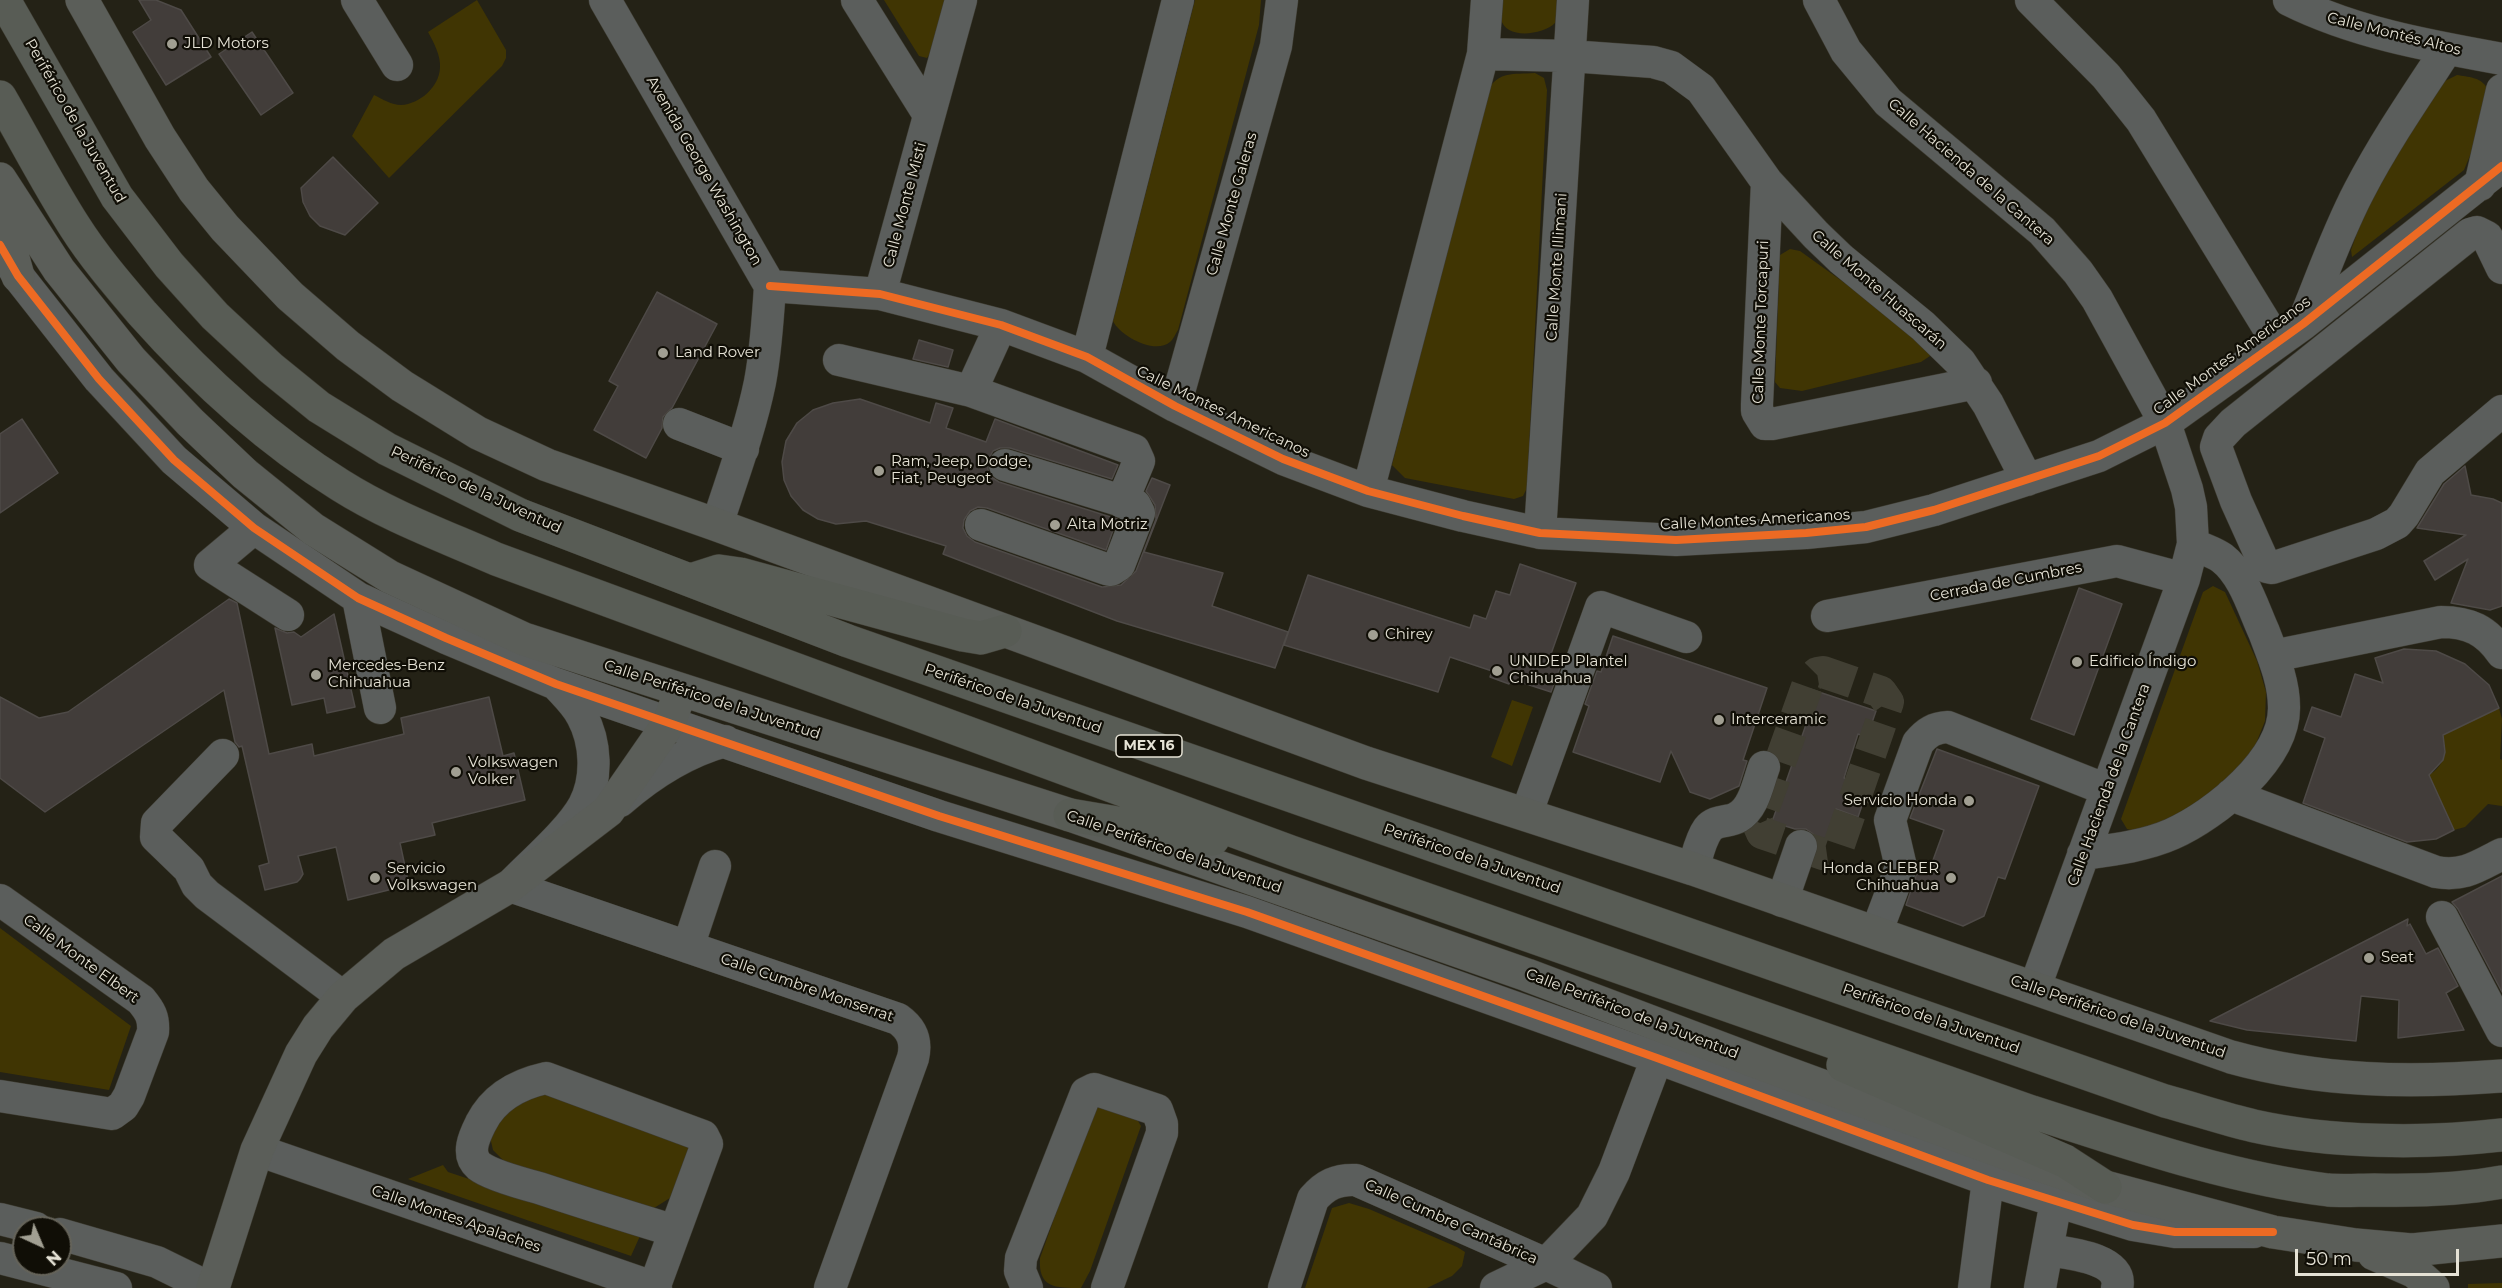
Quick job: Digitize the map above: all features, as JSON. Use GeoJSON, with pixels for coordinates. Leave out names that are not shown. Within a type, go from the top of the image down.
{"type":"FeatureCollection","features":[{"type":"Feature","properties":{"kind":"highway","name":"Periférico de la Juventud"},"geometry":{"type":"LineString","coordinates":[[4,0],[117,197],[169,265],[216,316],[271,368],[320,408],[387,449],[520,515],[859,645],[2165,1101],[2255,1126],[2316,1135],[2401,1141],[2502,1135]]}},
{"type":"Feature","properties":{"kind":"highway"},"geometry":{"type":"LineString","coordinates":[[0,97],[76,228],[120,287],[165,339],[221,395],[278,441],[340,486],[392,513],[507,563],[1291,852],[2032,1112],[2204,1166],[2331,1190],[2414,1190],[2478,1187],[2502,1182]]}},
{"type":"Feature","properties":{"kind":"highway"},"geometry":{"type":"LineString","coordinates":[[688,581],[719,571],[963,635],[981,638],[1005,631]]}},
{"type":"Feature","properties":{"kind":"highway"},"geometry":{"type":"LineString","coordinates":[[1070,815],[1291,852]]}},
{"type":"Feature","properties":{"kind":"highway"},"geometry":{"type":"LineString","coordinates":[[1710,998],[1869,1077],[2065,1161],[2105,1186]]}},
{"type":"Feature","properties":{"kind":"main road","name":"Calle Periférico de la Juventud"},"geometry":{"type":"LineString","coordinates":[[82,0],[160,138],[194,190],[225,228],[290,296],[348,346],[402,386],[478,433],[547,465],[1366,763],[1693,869],[2231,1057],[2272,1068],[2366,1080],[2493,1072]]}},
{"type":"Feature","properties":{"kind":"main road","name":"Calle Periférico de la Juventud"},"geometry":{"type":"LineString","coordinates":[[0,179],[59,270],[131,360],[198,430],[245,474],[313,529],[390,576],[524,639],[1070,815],[1527,975],[1853,1113],[2273,1232],[2356,1245],[2412,1250],[2502,1240]]}},
{"type":"Feature","properties":{"kind":"main road"},"geometry":{"type":"LineString","coordinates":[[0,211],[18,276]]}},
{"type":"Feature","properties":{"kind":"main road"},"geometry":{"type":"LineString","coordinates":[[211,1288],[257,1150],[301,1054],[343,998],[394,954],[510,886],[608,811],[669,723],[681,690]]}},
{"type":"Feature","properties":{"kind":"main road"},"geometry":{"type":"LineString","coordinates":[[2356,1245],[2415,1272],[2433,1288]]}},
{"type":"Feature","properties":{"kind":"street"},"geometry":{"type":"LineString","coordinates":[[357,0],[397,65]]}},
{"type":"Feature","properties":{"kind":"street","name":"Avenida George Washington"},"geometry":{"type":"LineString","coordinates":[[605,0],[770,286]]}},
{"type":"Feature","properties":{"kind":"street"},"geometry":{"type":"LineString","coordinates":[[857,0],[928,115]]}},
{"type":"Feature","properties":{"kind":"street","name":"Calle Monte Misti"},"geometry":{"type":"LineString","coordinates":[[880,294],[902,221],[928,115],[961,0]]}},
{"type":"Feature","properties":{"kind":"street"},"geometry":{"type":"LineString","coordinates":[[1086,357],[1178,0]]}},
{"type":"Feature","properties":{"kind":"street","name":"Calle Monte Galeras"},"geometry":{"type":"LineString","coordinates":[[1174,406],[1276,46],[1282,0]]}},
{"type":"Feature","properties":{"kind":"street"},"geometry":{"type":"LineString","coordinates":[[1368,491],[1483,54],[1488,0]]}},
{"type":"Feature","properties":{"kind":"street","name":"Calle Monte Illimani"},"geometry":{"type":"LineString","coordinates":[[1540,533],[1573,0]]}},
{"type":"Feature","properties":{"kind":"street","name":"Calle Hacienda de la Cantera"},"geometry":{"type":"LineString","coordinates":[[1819,0],[1846,51],[1888,102],[2023,214],[2067,258],[2097,299],[2165,423],[2187,489],[2193,535],[2184,579],[2035,987]]}},
{"type":"Feature","properties":{"kind":"street"},"geometry":{"type":"LineString","coordinates":[[2031,0],[2106,76],[2142,120],[2277,342]]}},
{"type":"Feature","properties":{"kind":"street","name":"Calle Montés Altos"},"geometry":{"type":"LineString","coordinates":[[2289,0],[2317,14],[2355,26],[2447,49],[2502,59]]}},
{"type":"Feature","properties":{"kind":"street"},"geometry":{"type":"LineString","coordinates":[[2303,324],[2335,243],[2358,193],[2396,125],[2447,49]]}},
{"type":"Feature","properties":{"kind":"street","name":"Calle Monte Huascarán"},"geometry":{"type":"LineString","coordinates":[[1483,54],[1570,56],[1653,62],[1671,67],[1686,76],[1706,96],[1767,182],[1841,259],[1943,344],[1976,383],[2026,480]]}},
{"type":"Feature","properties":{"kind":"street"},"geometry":{"type":"LineString","coordinates":[[2491,176],[2502,90]]}},
{"type":"Feature","properties":{"kind":"street","name":"Calle Montes Americanos"},"geometry":{"type":"LineString","coordinates":[[770,286],[880,294],[1001,325],[1086,357],[1174,406],[1283,459],[1368,491],[1463,516],[1540,533],[1676,540],[1806,533],[1866,527],[1934,510],[2098,456],[2165,423],[2303,324],[2491,176]]}},
{"type":"Feature","properties":{"kind":"street","name":"Calle Monte Torcapuri"},"geometry":{"type":"LineString","coordinates":[[1767,182],[1757,404],[1757,411],[1765,423],[1772,424],[1976,383]]}},
{"type":"Feature","properties":{"kind":"street"},"geometry":{"type":"LineString","coordinates":[[2502,268],[2487,237],[2477,232],[2470,234],[2233,423],[2219,438],[2217,447],[2236,501],[2268,567],[2376,534],[2397,523],[2430,472],[2502,411]]}},
{"type":"Feature","properties":{"kind":"street"},"geometry":{"type":"LineString","coordinates":[[0,245],[18,276],[99,380],[174,460],[254,528],[358,598],[446,638],[556,684],[939,816],[1246,912],[1658,1058],[1853,1113],[1988,1180],[2133,1225],[2175,1232],[2273,1232]]}},
{"type":"Feature","properties":{"kind":"street"},"geometry":{"type":"LineString","coordinates":[[717,525],[760,384],[767,336],[770,286]]}},
{"type":"Feature","properties":{"kind":"street"},"geometry":{"type":"LineString","coordinates":[[971,391],[1001,325]]}},
{"type":"Feature","properties":{"kind":"street"},"geometry":{"type":"LineString","coordinates":[[839,360],[971,391],[1134,461],[1122,501]]}},
{"type":"Feature","properties":{"kind":"street"},"geometry":{"type":"LineString","coordinates":[[679,424],[742,449]]}},
{"type":"Feature","properties":{"kind":"street"},"geometry":{"type":"LineString","coordinates":[[981,525],[1111,570],[1119,565],[1139,513],[1135,505],[1005,465]]}},
{"type":"Feature","properties":{"kind":"street"},"geometry":{"type":"LineString","coordinates":[[2083,854],[2114,850],[2171,834],[2217,808],[2254,774],[2271,748],[2281,725],[2284,709],[2282,688],[2273,656],[2240,579],[2220,557],[2193,535],[2236,501]]}},
{"type":"Feature","properties":{"kind":"street"},"geometry":{"type":"LineString","coordinates":[[254,528],[210,565],[288,615]]}},
{"type":"Feature","properties":{"kind":"street","name":"Cerrada de Cumbres"},"geometry":{"type":"LineString","coordinates":[[1827,616],[2116,561],[2184,579]]}},
{"type":"Feature","properties":{"kind":"street"},"geometry":{"type":"LineString","coordinates":[[358,598],[381,708]]}},
{"type":"Feature","properties":{"kind":"street"},"geometry":{"type":"LineString","coordinates":[[1526,815],[1601,607],[1686,637]]}},
{"type":"Feature","properties":{"kind":"street"},"geometry":{"type":"LineString","coordinates":[[2273,656],[2441,622],[2457,622],[2473,626],[2487,634],[2502,653]]}},
{"type":"Feature","properties":{"kind":"street"},"geometry":{"type":"LineString","coordinates":[[510,886],[570,823],[584,805],[591,784],[594,760],[591,738],[582,715],[556,684]]}},
{"type":"Feature","properties":{"kind":"street"},"geometry":{"type":"LineString","coordinates":[[1876,933],[1901,867],[1890,820],[1918,743],[1930,731],[1936,728],[1948,728],[2107,790]]}},
{"type":"Feature","properties":{"kind":"street"},"geometry":{"type":"LineString","coordinates":[[608,811],[658,771],[703,747],[725,741]]}},
{"type":"Feature","properties":{"kind":"street"},"geometry":{"type":"LineString","coordinates":[[223,755],[157,823],[156,837],[189,869],[197,885],[207,895],[343,998]]}},
{"type":"Feature","properties":{"kind":"street"},"geometry":{"type":"LineString","coordinates":[[1693,869],[1709,828],[1720,822],[1737,818],[1744,811],[1751,802],[1764,767]]}},
{"type":"Feature","properties":{"kind":"street"},"geometry":{"type":"LineString","coordinates":[[2231,795],[2436,872],[2462,873],[2502,854]]}},
{"type":"Feature","properties":{"kind":"street"},"geometry":{"type":"LineString","coordinates":[[1782,901],[1801,846]]}},
{"type":"Feature","properties":{"kind":"street"},"geometry":{"type":"LineString","coordinates":[[688,947],[716,866]]}},
{"type":"Feature","properties":{"kind":"street","name":"Calle Cumbre Monserrat"},"geometry":{"type":"LineString","coordinates":[[510,886],[898,1019],[905,1024],[914,1036],[914,1058],[830,1288]]}},
{"type":"Feature","properties":{"kind":"street","name":"Calle Monte Elbert"},"geometry":{"type":"LineString","coordinates":[[0,900],[141,1000],[151,1012],[153,1032],[129,1096],[123,1106],[112,1114],[0,1096]]}},
{"type":"Feature","properties":{"kind":"street"},"geometry":{"type":"LineString","coordinates":[[2442,917],[2502,1031]]}},
{"type":"Feature","properties":{"kind":"street"},"geometry":{"type":"LineString","coordinates":[[1496,1288],[1546,1263],[1592,1215],[1614,1172],[1658,1058]]}},
{"type":"Feature","properties":{"kind":"street"},"geometry":{"type":"LineString","coordinates":[[655,1288],[707,1144],[705,1138],[700,1133],[546,1078],[525,1083],[512,1090],[484,1116],[472,1140],[473,1157],[478,1165],[517,1182],[675,1231]]}},
{"type":"Feature","properties":{"kind":"street"},"geometry":{"type":"LineString","coordinates":[[1027,1288],[1020,1271],[1021,1258],[1086,1093],[1094,1089],[1157,1110],[1162,1124],[1162,1133],[1107,1288]]}},
{"type":"Feature","properties":{"kind":"street","name":"Calle Montes Apalaches"},"geometry":{"type":"LineString","coordinates":[[257,1150],[655,1288]]}},
{"type":"Feature","properties":{"kind":"street","name":"Calle Cumbre Cantábrica"},"geometry":{"type":"LineString","coordinates":[[1284,1288],[1313,1199],[1321,1190],[1343,1179],[1356,1180],[1546,1263]]}},
{"type":"Feature","properties":{"kind":"street"},"geometry":{"type":"LineString","coordinates":[[1974,1288],[1988,1180]]}},
{"type":"Feature","properties":{"kind":"street"},"geometry":{"type":"LineString","coordinates":[[2040,1288],[2056,1201]]}},
{"type":"Feature","properties":{"kind":"street"},"geometry":{"type":"LineString","coordinates":[[72,1237],[157,1262],[211,1288]]}},
{"type":"Feature","properties":{"kind":"street"},"geometry":{"type":"LineString","coordinates":[[2047,1250],[2104,1263],[2114,1272],[2118,1282],[2117,1288]]}},
{"type":"Feature","properties":{"kind":"street"},"geometry":{"type":"LineString","coordinates":[[0,1258],[116,1288]]}},
{"type":"Feature","properties":{"kind":"street"},"geometry":{"type":"LineString","coordinates":[[1546,1263],[1596,1288]]}},
{"type":"Feature","properties":{"kind":"shaded area"},"geometry":{"type":"Polygon","coordinates":[[[477,0],[506,50],[506,58],[502,66],[389,178],[352,136],[374,95],[401,105],[421,98],[432,88],[439,75],[440,63],[435,45],[428,32],[477,0]]]}},
{"type":"Feature","properties":{"kind":"shaded area"},"geometry":{"type":"Polygon","coordinates":[[[884,0],[946,0],[933,49],[927,58],[919,56],[884,0]]]}},
{"type":"Feature","properties":{"kind":"shaded area"},"geometry":{"type":"Polygon","coordinates":[[[1195,0],[1261,0],[1259,25],[1178,330],[1170,342],[1164,345],[1147,345],[1130,338],[1113,321],[1195,0]]]}},
{"type":"Feature","properties":{"kind":"shaded area"},"geometry":{"type":"Polygon","coordinates":[[[1502,0],[1559,0],[1558,18],[1549,27],[1534,33],[1517,33],[1504,26],[1500,15],[1502,0]]]}},
{"type":"Feature","properties":{"kind":"shaded area"},"geometry":{"type":"Polygon","coordinates":[[[1535,73],[1544,78],[1547,90],[1527,488],[1523,496],[1514,499],[1405,478],[1392,465],[1486,92],[1496,80],[1507,75],[1535,73]]]}},
{"type":"Feature","properties":{"kind":"shaded area"},"geometry":{"type":"Polygon","coordinates":[[[2457,75],[2478,80],[2487,88],[2479,134],[2464,170],[2352,257],[2351,250],[2383,160],[2439,84],[2457,75]]]}},
{"type":"Feature","properties":{"kind":"shaded area"},"geometry":{"type":"Polygon","coordinates":[[[1790,249],[1800,251],[1895,319],[1929,348],[1930,356],[1921,362],[1802,391],[1780,388],[1775,382],[1780,255],[1790,249]]]}},
{"type":"Feature","properties":{"kind":"shaded area"},"geometry":{"type":"Polygon","coordinates":[[[2213,586],[2225,592],[2257,661],[2266,692],[2265,721],[2255,746],[2239,770],[2207,803],[2143,833],[2127,829],[2121,819],[2203,592],[2213,586]]]}},
{"type":"Feature","properties":{"kind":"shaded area"},"geometry":{"type":"Polygon","coordinates":[[[1512,700],[1533,707],[1512,766],[1491,757],[1512,700]]]}},
{"type":"Feature","properties":{"kind":"shaded area"},"geometry":{"type":"Polygon","coordinates":[[[2499,708],[2502,719],[2500,759],[2502,760],[2502,806],[2488,804],[2465,827],[2454,830],[2429,775],[2438,767],[2443,758],[2444,748],[2440,736],[2499,708]]]}},
{"type":"Feature","properties":{"kind":"shaded area"},"geometry":{"type":"Polygon","coordinates":[[[0,928],[131,1026],[109,1090],[0,1072],[0,928]]]}},
{"type":"Feature","properties":{"kind":"shaded area"},"geometry":{"type":"Polygon","coordinates":[[[542,1089],[678,1134],[690,1150],[670,1198],[654,1208],[506,1163],[493,1150],[490,1137],[508,1109],[542,1089]]]}},
{"type":"Feature","properties":{"kind":"shaded area"},"geometry":{"type":"Polygon","coordinates":[[[1095,1104],[1134,1114],[1141,1126],[1090,1271],[1081,1288],[1063,1288],[1045,1281],[1040,1268],[1040,1258],[1095,1104]]]}},
{"type":"Feature","properties":{"kind":"shaded area"},"geometry":{"type":"Polygon","coordinates":[[[443,1165],[448,1172],[640,1236],[631,1256],[408,1179],[443,1165]]]}},
{"type":"Feature","properties":{"kind":"shaded area"},"geometry":{"type":"Polygon","coordinates":[[[1349,1203],[1369,1209],[1457,1247],[1465,1252],[1462,1266],[1452,1276],[1427,1288],[1305,1288],[1332,1208],[1349,1203]]]}},
{"type":"Feature","properties":{"kind":"shaded area"},"geometry":{"type":"Polygon","coordinates":[[[2502,1283],[2502,1288],[2468,1288],[2468,1284],[2502,1283]]]}},
{"type":"Feature","properties":{"kind":"building","name":"JLD Motors"},"geometry":{"type":"Polygon","coordinates":[[[139,0],[156,0],[181,10],[211,57],[166,85],[133,32],[151,20],[139,0]]]}},
{"type":"Feature","properties":{"kind":"building"},"geometry":{"type":"Polygon","coordinates":[[[252,32],[293,93],[261,115],[219,54],[252,32]]]}},
{"type":"Feature","properties":{"kind":"building"},"geometry":{"type":"Polygon","coordinates":[[[333,157],[378,203],[345,235],[320,226],[310,216],[303,202],[301,188],[333,157]]]}},
{"type":"Feature","properties":{"kind":"building","name":"Land Rover"},"geometry":{"type":"Polygon","coordinates":[[[657,292],[717,324],[672,408],[663,417],[662,428],[646,458],[594,430],[618,386],[609,381],[657,292]]]}},
{"type":"Feature","properties":{"kind":"building"},"geometry":{"type":"Polygon","coordinates":[[[919,340],[953,350],[948,367],[913,359],[919,340]]]}},
{"type":"Feature","properties":{"kind":"building"},"geometry":{"type":"Polygon","coordinates":[[[860,399],[930,423],[936,403],[953,408],[946,428],[986,442],[995,419],[1118,465],[1112,479],[1010,448],[993,451],[988,460],[991,477],[999,482],[1117,519],[1106,550],[987,508],[978,507],[970,511],[964,520],[963,528],[967,536],[975,542],[1102,587],[1121,585],[1136,571],[1156,519],[1155,505],[1146,491],[1152,478],[1170,485],[1144,552],[1223,573],[1212,606],[1288,632],[1275,668],[1117,621],[943,554],[946,546],[866,521],[836,524],[818,519],[803,510],[791,496],[784,480],[782,462],[786,441],[797,423],[813,410],[833,403],[860,399]]]}},
{"type":"Feature","properties":{"kind":"building"},"geometry":{"type":"Polygon","coordinates":[[[22,419],[58,473],[0,513],[0,434],[22,419]]]}},
{"type":"Feature","properties":{"kind":"building"},"geometry":{"type":"Polygon","coordinates":[[[2465,466],[2471,495],[2502,503],[2502,606],[2490,610],[2451,603],[2468,559],[2435,580],[2424,561],[2466,535],[2417,528],[2444,484],[2465,466]]]}},
{"type":"Feature","properties":{"kind":"building"},"geometry":{"type":"Polygon","coordinates":[[[1520,564],[1576,583],[1551,654],[1563,659],[1551,692],[1511,679],[1509,684],[1490,677],[1492,671],[1450,657],[1438,692],[1284,645],[1308,575],[1470,628],[1474,615],[1486,619],[1496,591],[1510,595],[1520,564]]]}},
{"type":"Feature","properties":{"kind":"building","name":"Edificio Índigo"},"geometry":{"type":"Polygon","coordinates":[[[2079,588],[2122,604],[2074,735],[2031,719],[2079,588]]]}},
{"type":"Feature","properties":{"kind":"building"},"geometry":{"type":"Polygon","coordinates":[[[229,599],[237,603],[269,754],[312,744],[314,756],[404,734],[401,718],[489,697],[503,756],[514,753],[525,800],[432,823],[435,835],[400,843],[409,885],[348,900],[336,847],[298,856],[303,874],[300,879],[297,882],[265,890],[259,866],[269,863],[242,746],[239,747],[235,742],[224,690],[45,812],[0,778],[0,697],[39,718],[68,712],[229,599]]]}},
{"type":"Feature","properties":{"kind":"building","name":"Mercedes-Benz Chihuahua"},"geometry":{"type":"Polygon","coordinates":[[[334,614],[355,707],[327,713],[324,698],[292,705],[275,628],[287,633],[294,632],[301,637],[334,614]]]}},
{"type":"Feature","properties":{"kind":"building"},"geometry":{"type":"Polygon","coordinates":[[[1613,636],[1767,688],[1743,760],[1747,761],[1739,786],[1710,799],[1690,792],[1671,751],[1660,782],[1573,752],[1589,706],[1585,704],[1597,671],[1601,672],[1613,636]]]}},
{"type":"Feature","properties":{"kind":"building"},"geometry":{"type":"Polygon","coordinates":[[[2404,649],[2436,651],[2465,664],[2489,685],[2499,708],[2443,735],[2445,752],[2443,760],[2429,775],[2454,830],[2436,839],[2407,842],[2303,803],[2325,738],[2304,730],[2312,707],[2341,717],[2355,674],[2383,683],[2375,658],[2404,649]]]}},
{"type":"Feature","properties":{"kind":"building"},"geometry":{"type":"Polygon","coordinates":[[[1810,689],[1876,711],[1867,737],[1858,734],[1844,778],[1868,788],[1858,817],[1836,809],[1825,840],[1806,829],[1795,829],[1772,822],[1809,716],[1802,714],[1810,689]]]}},
{"type":"Feature","properties":{"kind":"building"},"geometry":{"type":"Polygon","coordinates":[[[1937,749],[2039,786],[2005,879],[1998,877],[1984,916],[1963,926],[1906,905],[1918,870],[1928,874],[1944,830],[1910,818],[1937,749]]]}},
{"type":"Feature","properties":{"kind":"building"},"geometry":{"type":"Polygon","coordinates":[[[2502,876],[2502,992],[2458,909],[2452,902],[2502,876]]]}},
{"type":"Feature","properties":{"kind":"building","name":"Seat"},"geometry":{"type":"Polygon","coordinates":[[[2408,919],[2407,926],[2410,924],[2426,954],[2438,948],[2458,986],[2446,993],[2464,1030],[2398,1038],[2399,1000],[2361,996],[2356,1041],[2247,1030],[2210,1021],[2408,919]]]}},
{"type":"Feature","properties":{"kind":"tunnel"},"geometry":{"type":"LineString","coordinates":[[1823,672],[1881,692],[1888,702],[1839,845],[1830,853],[1823,854],[1762,833],[1758,824],[1809,681],[1817,673],[1823,672]]}},
{"type":"Feature","properties":{"kind":"cycle path"},"geometry":{"type":"LineString","coordinates":[[770,286],[880,294],[1001,325],[1087,357],[1175,406],[1283,459],[1368,491],[1463,516],[1540,533],[1676,540],[1806,533],[1866,527],[1934,510],[2099,456],[2165,423],[2303,324],[2502,166]]}},
{"type":"Feature","properties":{"kind":"cycle path"},"geometry":{"type":"LineString","coordinates":[[0,245],[18,276],[99,379],[174,460],[254,528],[358,598],[446,638],[556,684],[939,816],[1247,912],[1657,1058],[1988,1180],[2133,1225],[2175,1232],[2273,1232]]}},
{"type":"Feature","properties":{"kind":"place","name":"JLD Motors"},"geometry":{"type":"Point","coordinates":[172,44]}},
{"type":"Feature","properties":{"kind":"place","name":"Land Rover"},"geometry":{"type":"Point","coordinates":[663,353]}},
{"type":"Feature","properties":{"kind":"place","name":"Ram, Jeep, Dodge, Fiat, Peugeot"},"geometry":{"type":"Point","coordinates":[879,471]}},
{"type":"Feature","properties":{"kind":"place","name":"Alta Motriz"},"geometry":{"type":"Point","coordinates":[1055,525]}},
{"type":"Feature","properties":{"kind":"place","name":"Chirey"},"geometry":{"type":"Point","coordinates":[1373,635]}},
{"type":"Feature","properties":{"kind":"place","name":"Edificio Índigo"},"geometry":{"type":"Point","coordinates":[2077,662]}},
{"type":"Feature","properties":{"kind":"place","name":"UNIDEP Plantel Chihuahua"},"geometry":{"type":"Point","coordinates":[1497,671]}},
{"type":"Feature","properties":{"kind":"place","name":"Mercedes-Benz Chihuahua"},"geometry":{"type":"Point","coordinates":[316,675]}},
{"type":"Feature","properties":{"kind":"place","name":"Interceramic"},"geometry":{"type":"Point","coordinates":[1719,720]}},
{"type":"Feature","properties":{"kind":"place","name":"Volkswagen Volker"},"geometry":{"type":"Point","coordinates":[456,772]}},
{"type":"Feature","properties":{"kind":"place","name":"Servicio Honda"},"geometry":{"type":"Point","coordinates":[1969,801]}},
{"type":"Feature","properties":{"kind":"place","name":"Servicio Volkswagen"},"geometry":{"type":"Point","coordinates":[375,878]}},
{"type":"Feature","properties":{"kind":"place","name":"Honda CLEBER Chihuahua"},"geometry":{"type":"Point","coordinates":[1951,878]}},
{"type":"Feature","properties":{"kind":"place","name":"Seat"},"geometry":{"type":"Point","coordinates":[2369,958]}}]}
